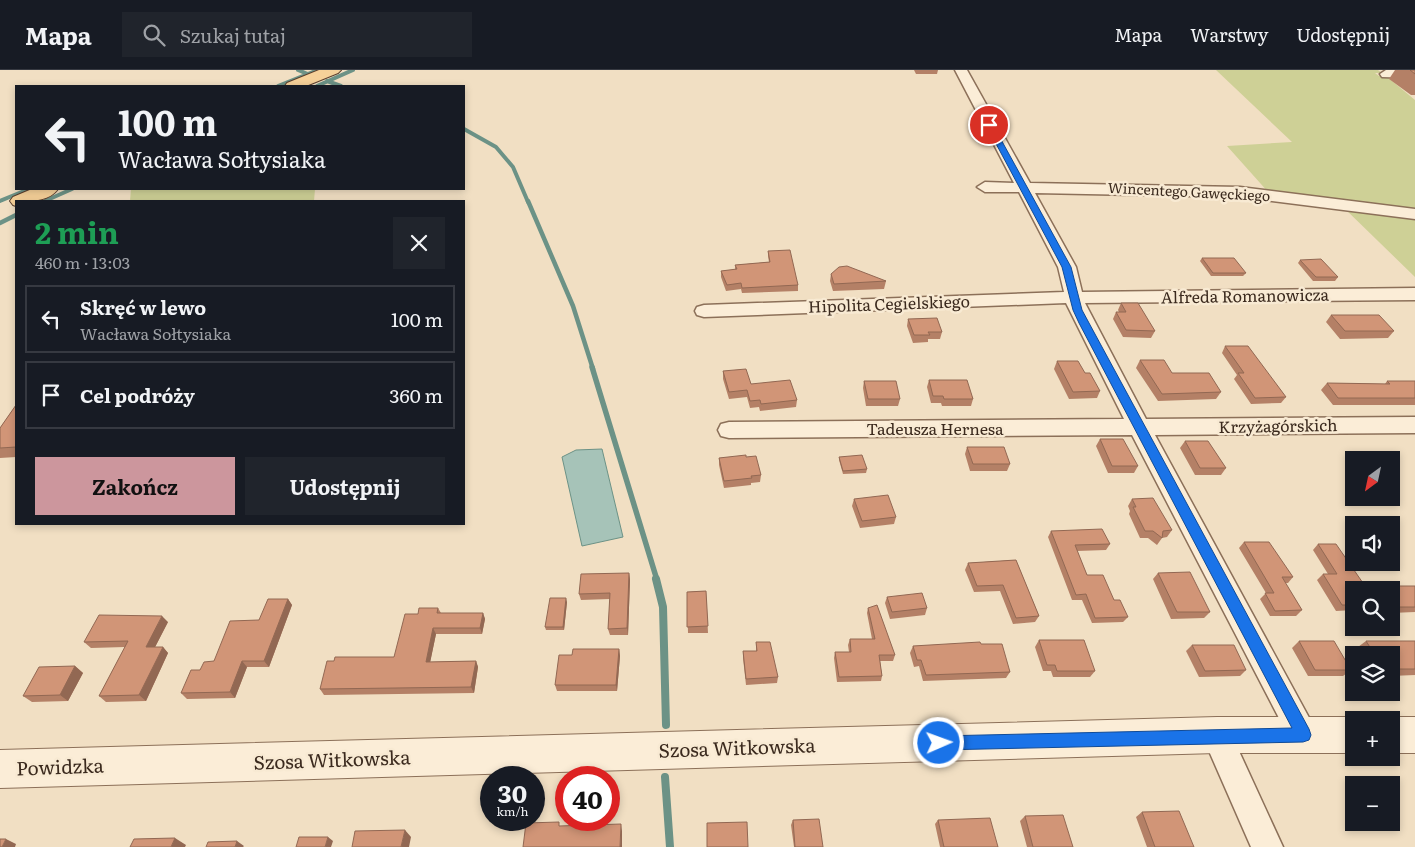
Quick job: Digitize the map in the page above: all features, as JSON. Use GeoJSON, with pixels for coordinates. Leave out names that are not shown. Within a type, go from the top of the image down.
{"type":"FeatureCollection","features":[{"type":"Feature","properties":{"kind":"main road"},"geometry":{"type":"LineString","coordinates":[[296,85],[323,74]]}},
{"type":"Feature","properties":{"kind":"main road"},"geometry":{"type":"LineString","coordinates":[[22,200],[46,190]]}},
{"type":"Feature","properties":{"kind":"main road"},"geometry":{"type":"LineString","coordinates":[[0,211],[15,204]]}},
{"type":"Feature","properties":{"kind":"street"},"geometry":{"type":"LineString","coordinates":[[961,70],[1066,267],[1074,298],[1084,323],[1303,735]]}},
{"type":"Feature","properties":{"kind":"street"},"geometry":{"type":"LineString","coordinates":[[1411,70],[1415,74]]}},
{"type":"Feature","properties":{"kind":"street"},"geometry":{"type":"LineString","coordinates":[[1386,74],[1415,74]]}},
{"type":"Feature","properties":{"kind":"street","name":"Wincentego Gawęckiego"},"geometry":{"type":"LineString","coordinates":[[985,187],[1240,192],[1415,214]]}},
{"type":"Feature","properties":{"kind":"street","name":"Alfreda Romanowicza"},"geometry":{"type":"LineString","coordinates":[[1074,298],[1415,294]]}},
{"type":"Feature","properties":{"kind":"street","name":"Hipolita Cegielskiego"},"geometry":{"type":"LineString","coordinates":[[704,311],[1074,298]]}},
{"type":"Feature","properties":{"kind":"street","name":"Krzyżagórskich"},"geometry":{"type":"LineString","coordinates":[[1140,428],[1415,424]]}},
{"type":"Feature","properties":{"kind":"street","name":"Tadeusza Hernesa"},"geometry":{"type":"LineString","coordinates":[[729,430],[1140,428]]}},
{"type":"Feature","properties":{"kind":"street"},"geometry":{"type":"LineString","coordinates":[[1217,735],[1267,847]]}},
{"type":"Feature","properties":{"kind":"street","name":"Szosa Witkowska"},"geometry":{"type":"LineString","coordinates":[[120,765],[1217,735],[1345,735]]}},
{"type":"Feature","properties":{"kind":"street"},"geometry":{"type":"LineString","coordinates":[[1400,735],[1415,735]]}},
{"type":"Feature","properties":{"kind":"street","name":"Powidzka"},"geometry":{"type":"LineString","coordinates":[[0,769],[120,765]]}},
{"type":"Feature","properties":{"kind":"green space"},"geometry":{"type":"Polygon","coordinates":[[[1216,70],[1378,70],[1382,73],[1375,73],[1379,76],[1386,76],[1415,100],[1415,210],[1269,193],[1227,146],[1292,142],[1216,70]]]}},
{"type":"Feature","properties":{"kind":"green space"},"geometry":{"type":"Polygon","coordinates":[[[131,190],[315,190],[314,200],[130,200],[131,190]]]}},
{"type":"Feature","properties":{"kind":"green space"},"geometry":{"type":"Polygon","coordinates":[[[1342,206],[1415,216],[1415,277],[1342,206]]]}},
{"type":"Feature","properties":{"kind":"shaded area"},"geometry":{"type":"Polygon","coordinates":[[[602,449],[623,537],[582,546],[562,457],[576,450],[602,449]]]}},
{"type":"Feature","properties":{"kind":"building"},"geometry":{"type":"Polygon","coordinates":[[[790,250],[798,285],[742,288],[741,283],[727,285],[721,271],[737,269],[735,265],[770,262],[768,251],[790,250]]]}},
{"type":"Feature","properties":{"kind":"building"},"geometry":{"type":"Polygon","coordinates":[[[1202,258],[1234,258],[1246,273],[1213,273],[1202,258]]]}},
{"type":"Feature","properties":{"kind":"building"},"geometry":{"type":"Polygon","coordinates":[[[1321,259],[1338,277],[1316,277],[1300,260],[1321,259]]]}},
{"type":"Feature","properties":{"kind":"building"},"geometry":{"type":"Polygon","coordinates":[[[847,266],[886,281],[834,284],[831,274],[839,267],[847,266]]]}},
{"type":"Feature","properties":{"kind":"building"},"geometry":{"type":"Polygon","coordinates":[[[1121,303],[1138,303],[1155,331],[1126,330],[1116,312],[1126,312],[1121,303]]]}},
{"type":"Feature","properties":{"kind":"building"},"geometry":{"type":"Polygon","coordinates":[[[1331,315],[1379,315],[1394,331],[1345,331],[1331,315]]]}},
{"type":"Feature","properties":{"kind":"building"},"geometry":{"type":"Polygon","coordinates":[[[937,318],[942,332],[928,332],[930,335],[914,335],[908,319],[937,318]]]}},
{"type":"Feature","properties":{"kind":"building"},"geometry":{"type":"Polygon","coordinates":[[[1225,346],[1248,346],[1286,397],[1255,398],[1238,373],[1244,373],[1225,346]]]}},
{"type":"Feature","properties":{"kind":"building"},"geometry":{"type":"Polygon","coordinates":[[[1140,360],[1164,360],[1172,373],[1209,373],[1221,392],[1162,394],[1140,360]]]}},
{"type":"Feature","properties":{"kind":"building"},"geometry":{"type":"Polygon","coordinates":[[[1057,361],[1078,361],[1085,373],[1090,373],[1100,391],[1073,392],[1057,361]]]}},
{"type":"Feature","properties":{"kind":"building"},"geometry":{"type":"Polygon","coordinates":[[[746,369],[751,384],[790,380],[797,400],[761,404],[760,400],[750,401],[747,390],[729,392],[723,371],[746,369]]]}},
{"type":"Feature","properties":{"kind":"building"},"geometry":{"type":"Polygon","coordinates":[[[929,380],[967,380],[973,399],[944,399],[943,396],[933,396],[929,380]]]}},
{"type":"Feature","properties":{"kind":"building"},"geometry":{"type":"Polygon","coordinates":[[[864,381],[896,381],[900,399],[868,399],[864,381]]]}},
{"type":"Feature","properties":{"kind":"building"},"geometry":{"type":"Polygon","coordinates":[[[1387,381],[1415,381],[1415,398],[1338,398],[1327,383],[1390,384],[1387,381]]]}},
{"type":"Feature","properties":{"kind":"building"},"geometry":{"type":"Polygon","coordinates":[[[15,406],[15,447],[0,448],[0,428],[15,406]]]}},
{"type":"Feature","properties":{"kind":"building"},"geometry":{"type":"Polygon","coordinates":[[[1100,439],[1123,439],[1138,466],[1112,466],[1100,439]]]}},
{"type":"Feature","properties":{"kind":"building"},"geometry":{"type":"Polygon","coordinates":[[[1185,441],[1208,441],[1226,468],[1200,468],[1185,441]]]}},
{"type":"Feature","properties":{"kind":"building"},"geometry":{"type":"Polygon","coordinates":[[[967,447],[1004,447],[1010,464],[973,464],[967,447]]]}},
{"type":"Feature","properties":{"kind":"building"},"geometry":{"type":"Polygon","coordinates":[[[746,455],[746,457],[756,456],[761,475],[751,476],[752,478],[724,481],[719,458],[746,455]]]}},
{"type":"Feature","properties":{"kind":"building"},"geometry":{"type":"Polygon","coordinates":[[[862,455],[867,469],[843,471],[839,457],[862,455]]]}},
{"type":"Feature","properties":{"kind":"building"},"geometry":{"type":"Polygon","coordinates":[[[888,495],[896,517],[862,521],[854,499],[888,495]]]}},
{"type":"Feature","properties":{"kind":"building"},"geometry":{"type":"Polygon","coordinates":[[[1153,498],[1172,530],[1163,531],[1162,538],[1153,531],[1145,531],[1133,507],[1136,507],[1132,499],[1153,498]]]}},
{"type":"Feature","properties":{"kind":"building"},"geometry":{"type":"Polygon","coordinates":[[[1102,529],[1110,544],[1075,545],[1087,575],[1103,575],[1114,600],[1120,600],[1128,617],[1095,618],[1086,594],[1076,595],[1051,531],[1102,529]]]}},
{"type":"Feature","properties":{"kind":"building"},"geometry":{"type":"Polygon","coordinates":[[[1244,542],[1269,542],[1293,577],[1282,577],[1302,610],[1275,611],[1265,593],[1274,593],[1244,542]]]}},
{"type":"Feature","properties":{"kind":"building"},"geometry":{"type":"Polygon","coordinates":[[[1318,544],[1336,544],[1345,557],[1345,571],[1355,571],[1362,581],[1345,581],[1345,605],[1342,605],[1323,574],[1337,574],[1318,544]]]}},
{"type":"Feature","properties":{"kind":"building"},"geometry":{"type":"Polygon","coordinates":[[[1016,560],[1039,616],[1016,618],[1003,585],[977,586],[968,563],[1016,560]]]}},
{"type":"Feature","properties":{"kind":"building"},"geometry":{"type":"Polygon","coordinates":[[[1190,572],[1210,612],[1177,612],[1158,573],[1190,572]]]}},
{"type":"Feature","properties":{"kind":"building"},"geometry":{"type":"Polygon","coordinates":[[[629,573],[627,628],[608,629],[610,593],[579,594],[581,574],[629,573]]]}},
{"type":"Feature","properties":{"kind":"building"},"geometry":{"type":"Polygon","coordinates":[[[1400,586],[1415,586],[1415,607],[1400,607],[1400,586]]]}},
{"type":"Feature","properties":{"kind":"building"},"geometry":{"type":"Polygon","coordinates":[[[706,591],[708,626],[687,627],[687,592],[706,591]]]}},
{"type":"Feature","properties":{"kind":"building"},"geometry":{"type":"Polygon","coordinates":[[[922,593],[927,608],[892,612],[887,597],[922,593]]]}},
{"type":"Feature","properties":{"kind":"building"},"geometry":{"type":"Polygon","coordinates":[[[550,598],[566,598],[563,627],[545,627],[550,598]]]}},
{"type":"Feature","properties":{"kind":"building"},"geometry":{"type":"Polygon","coordinates":[[[268,599],[288,599],[264,661],[242,661],[230,692],[181,693],[191,670],[200,670],[204,662],[214,661],[230,621],[259,620],[268,599]]]}},
{"type":"Feature","properties":{"kind":"building"},"geometry":{"type":"Polygon","coordinates":[[[877,605],[895,655],[879,655],[882,676],[839,677],[835,652],[851,652],[850,639],[875,639],[868,608],[877,605]]]}},
{"type":"Feature","properties":{"kind":"building"},"geometry":{"type":"Polygon","coordinates":[[[419,608],[438,608],[437,613],[483,613],[480,628],[433,628],[426,662],[476,661],[471,687],[320,689],[327,661],[334,661],[335,657],[394,657],[405,614],[418,614],[419,608]]]}},
{"type":"Feature","properties":{"kind":"building"},"geometry":{"type":"Polygon","coordinates":[[[99,615],[162,616],[146,647],[163,647],[139,695],[99,696],[128,641],[84,642],[99,615]]]}},
{"type":"Feature","properties":{"kind":"building"},"geometry":{"type":"Polygon","coordinates":[[[1039,640],[1084,640],[1095,671],[1057,671],[1055,665],[1047,665],[1039,640]]]}},
{"type":"Feature","properties":{"kind":"building"},"geometry":{"type":"Polygon","coordinates":[[[1299,641],[1334,641],[1345,660],[1345,670],[1315,670],[1299,641]]]}},
{"type":"Feature","properties":{"kind":"building"},"geometry":{"type":"Polygon","coordinates":[[[1366,641],[1415,641],[1415,669],[1400,669],[1400,646],[1369,646],[1366,641]]]}},
{"type":"Feature","properties":{"kind":"building"},"geometry":{"type":"Polygon","coordinates":[[[756,642],[770,642],[778,677],[746,679],[743,651],[757,651],[756,642]]]}},
{"type":"Feature","properties":{"kind":"building"},"geometry":{"type":"Polygon","coordinates":[[[980,642],[981,644],[1002,644],[1010,672],[926,675],[921,660],[917,660],[913,646],[980,642]]]}},
{"type":"Feature","properties":{"kind":"building"},"geometry":{"type":"Polygon","coordinates":[[[1192,645],[1234,645],[1246,670],[1205,671],[1192,645]]]}},
{"type":"Feature","properties":{"kind":"building"},"geometry":{"type":"Polygon","coordinates":[[[573,649],[619,649],[616,685],[555,685],[559,655],[572,655],[573,649]]]}},
{"type":"Feature","properties":{"kind":"building"},"geometry":{"type":"Polygon","coordinates":[[[75,666],[60,695],[23,696],[39,667],[75,666]]]}},
{"type":"Feature","properties":{"kind":"building"},"geometry":{"type":"Polygon","coordinates":[[[1179,811],[1194,847],[1155,847],[1142,812],[1179,811]]]}},
{"type":"Feature","properties":{"kind":"building"},"geometry":{"type":"Polygon","coordinates":[[[1063,815],[1073,847],[1033,847],[1025,816],[1063,815]]]}},
{"type":"Feature","properties":{"kind":"building"},"geometry":{"type":"Polygon","coordinates":[[[990,818],[998,847],[944,847],[938,820],[990,818]]]}},
{"type":"Feature","properties":{"kind":"building"},"geometry":{"type":"Polygon","coordinates":[[[819,819],[823,847],[795,847],[793,820],[819,819]]]}},
{"type":"Feature","properties":{"kind":"building"},"geometry":{"type":"Polygon","coordinates":[[[545,822],[555,822],[555,831],[620,831],[621,824],[620,847],[523,847],[525,831],[545,831],[545,822]]]}},
{"type":"Feature","properties":{"kind":"building"},"geometry":{"type":"Polygon","coordinates":[[[747,822],[748,847],[707,847],[707,823],[747,822]]]}},
{"type":"Feature","properties":{"kind":"building"},"geometry":{"type":"Polygon","coordinates":[[[405,830],[401,847],[352,847],[355,831],[405,830]]]}},
{"type":"Feature","properties":{"kind":"building"},"geometry":{"type":"Polygon","coordinates":[[[299,837],[328,837],[325,847],[296,847],[299,837]]]}},
{"type":"Feature","properties":{"kind":"building"},"geometry":{"type":"Polygon","coordinates":[[[175,838],[171,847],[130,847],[134,839],[175,838]]]}},
{"type":"Feature","properties":{"kind":"building"},"geometry":{"type":"Polygon","coordinates":[[[0,839],[6,839],[2,847],[0,847],[0,839]]]}},
{"type":"Feature","properties":{"kind":"building"},"geometry":{"type":"Polygon","coordinates":[[[237,841],[235,847],[206,847],[208,842],[237,841]]]}},
{"type":"Feature","properties":{"kind":"waterway"},"geometry":{"type":"LineString","coordinates":[[298,70],[308,74]]}},
{"type":"Feature","properties":{"kind":"waterway"},"geometry":{"type":"LineString","coordinates":[[308,74],[318,70]]}},
{"type":"Feature","properties":{"kind":"waterway"},"geometry":{"type":"LineString","coordinates":[[328,81],[353,70]]}},
{"type":"Feature","properties":{"kind":"waterway"},"geometry":{"type":"LineString","coordinates":[[280,85],[308,74]]}},
{"type":"Feature","properties":{"kind":"waterway"},"geometry":{"type":"LineString","coordinates":[[319,85],[328,81]]}},
{"type":"Feature","properties":{"kind":"waterway"},"geometry":{"type":"LineString","coordinates":[[328,81],[338,85]]}},
{"type":"Feature","properties":{"kind":"waterway"},"geometry":{"type":"LineString","coordinates":[[465,130],[496,147],[513,167],[528,202]]}},
{"type":"Feature","properties":{"kind":"waterway"},"geometry":{"type":"LineString","coordinates":[[0,201],[27,190]]}},
{"type":"Feature","properties":{"kind":"waterway"},"geometry":{"type":"LineString","coordinates":[[47,200],[70,190]]}},
{"type":"Feature","properties":{"kind":"waterway"},"geometry":{"type":"LineString","coordinates":[[528,201],[573,306],[593,369]]}},
{"type":"Feature","properties":{"kind":"waterway"},"geometry":{"type":"LineString","coordinates":[[0,223],[15,216]]}},
{"type":"Feature","properties":{"kind":"waterway"},"geometry":{"type":"LineString","coordinates":[[592,367],[657,580]]}},
{"type":"Feature","properties":{"kind":"waterway"},"geometry":{"type":"LineString","coordinates":[[656,579],[663,607],[666,725]]}},
{"type":"Feature","properties":{"kind":"waterway"},"geometry":{"type":"LineString","coordinates":[[665,777],[670,847]]}},
{"type":"Feature","properties":{"kind":"route"},"geometry":{"type":"LineString","coordinates":[[939,743],[1217,735],[1303,735],[1084,323],[1078,310],[1066,267],[989,125]]}}]}
